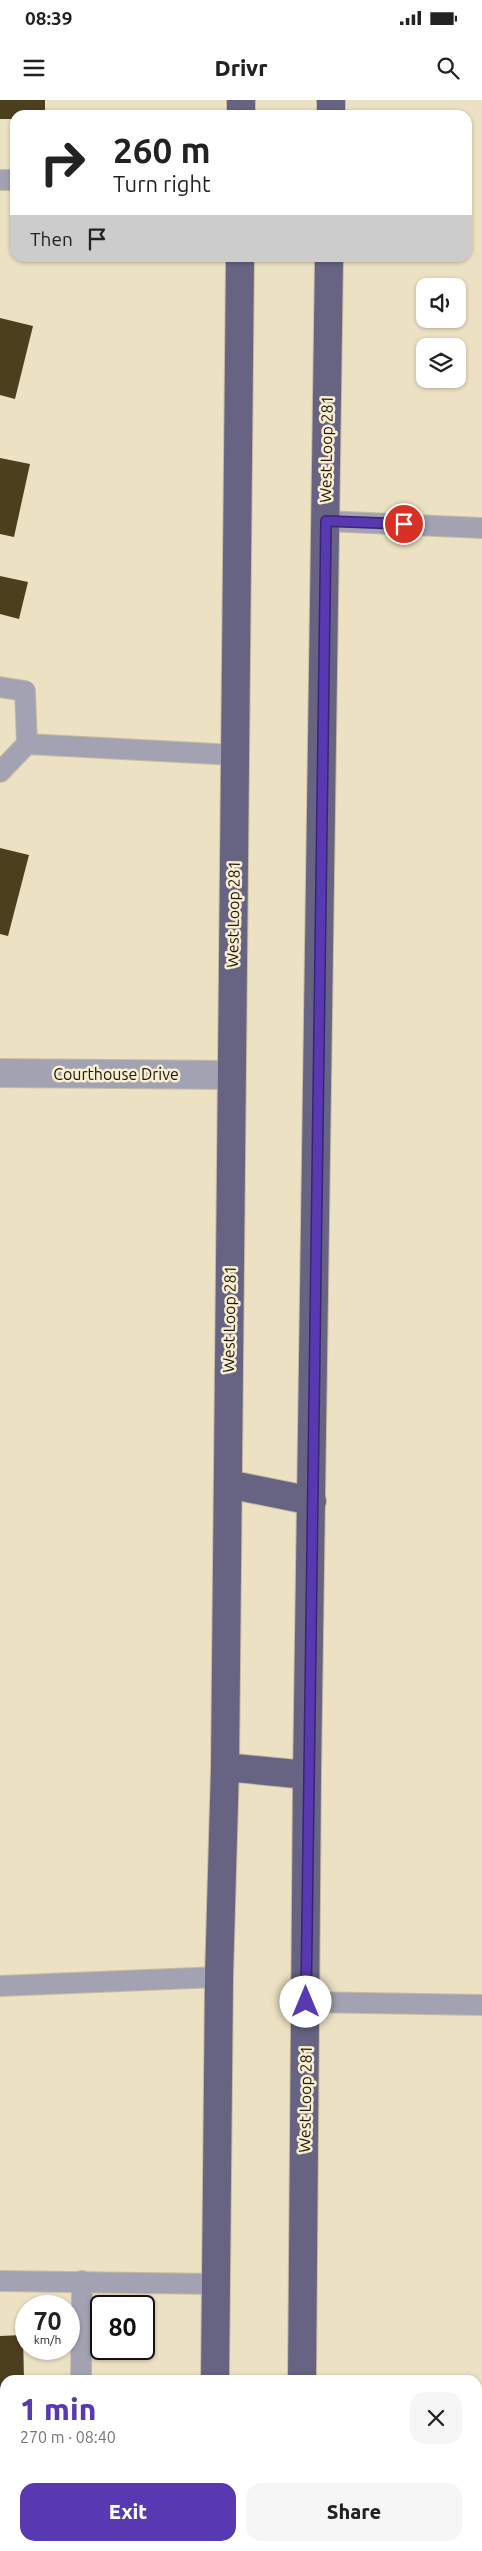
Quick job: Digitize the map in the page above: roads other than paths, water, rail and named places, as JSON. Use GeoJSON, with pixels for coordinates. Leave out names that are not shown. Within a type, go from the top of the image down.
{"type":"FeatureCollection","features":[{"type":"Feature","properties":{"kind":"highway","name":"West Loop 281"},"geometry":{"type":"LineString","coordinates":[[215,2375],[219,1977],[225,1767],[240,262]]}},
{"type":"Feature","properties":{"kind":"highway","name":"West Loop 281"},"geometry":{"type":"LineString","coordinates":[[302,2375],[308,1775],[329,262]]}},
{"type":"Feature","properties":{"kind":"highway"},"geometry":{"type":"LineString","coordinates":[[228,1484],[312,1501]]}},
{"type":"Feature","properties":{"kind":"highway"},"geometry":{"type":"LineString","coordinates":[[225,1767],[308,1775]]}},
{"type":"Feature","properties":{"kind":"street","name":"Courthouse Drive"},"geometry":{"type":"LineString","coordinates":[[0,1073],[231,1075]]}},
{"type":"Feature","properties":{"kind":"lane"},"geometry":{"type":"LineString","coordinates":[[326,521],[482,528]]}},
{"type":"Feature","properties":{"kind":"lane"},"geometry":{"type":"LineString","coordinates":[[0,687],[25,691],[27,744],[0,772]]}},
{"type":"Feature","properties":{"kind":"lane"},"geometry":{"type":"LineString","coordinates":[[27,744],[235,755]]}},
{"type":"Feature","properties":{"kind":"lane"},"geometry":{"type":"LineString","coordinates":[[0,1986],[219,1977]]}},
{"type":"Feature","properties":{"kind":"lane"},"geometry":{"type":"LineString","coordinates":[[306,2002],[482,2005]]}},
{"type":"Feature","properties":{"kind":"lane"},"geometry":{"type":"LineString","coordinates":[[0,2281],[216,2284]]}},
{"type":"Feature","properties":{"kind":"lane"},"geometry":{"type":"LineString","coordinates":[[80,2375],[82,2281]]}}]}
